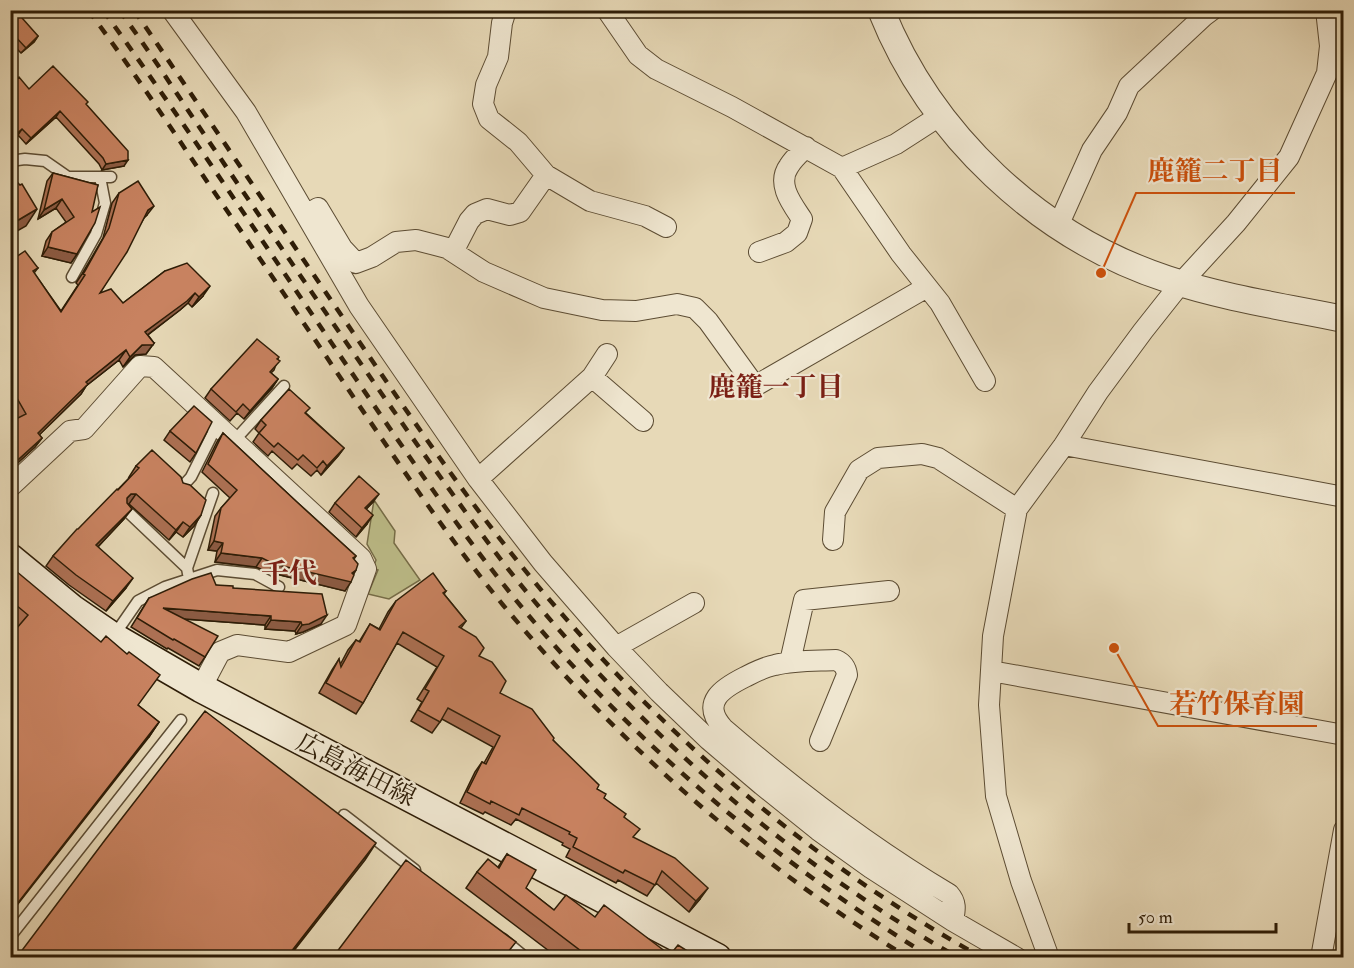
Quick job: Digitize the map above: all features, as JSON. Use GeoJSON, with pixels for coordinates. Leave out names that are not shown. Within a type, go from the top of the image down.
{"type":"FeatureCollection","features":[{"type":"Feature","properties":{"kind":"main road","name":"広島海田線"},"geometry":{"type":"LineString","coordinates":[[10,558],[72,609],[113,638],[201,688],[717,957]]}},
{"type":"Feature","properties":{"kind":"street"},"geometry":{"type":"LineString","coordinates":[[507,10],[502,23],[498,57],[486,85],[483,104],[489,119],[518,142],[546,175],[590,201],[645,216],[666,227]]}},
{"type":"Feature","properties":{"kind":"street"},"geometry":{"type":"LineString","coordinates":[[607,10],[638,55],[656,69],[732,107],[842,168],[901,254],[940,303],[985,381]]}},
{"type":"Feature","properties":{"kind":"street"},"geometry":{"type":"LineString","coordinates":[[881,10],[908,66],[940,115],[994,175],[1058,226],[1116,258],[1181,284],[1344,320]]}},
{"type":"Feature","properties":{"kind":"street"},"geometry":{"type":"LineString","coordinates":[[1058,226],[1092,150],[1117,114],[1129,86],[1212,10]]}},
{"type":"Feature","properties":{"kind":"street"},"geometry":{"type":"LineString","coordinates":[[1049,957],[1021,881],[996,796],[989,705],[993,636],[1017,510],[1064,445],[1098,392],[1181,284],[1236,223],[1289,157],[1328,73],[1330,46],[1326,10]]}},
{"type":"Feature","properties":{"kind":"street"},"geometry":{"type":"LineString","coordinates":[[182,14],[246,112],[359,306],[478,479],[543,563],[616,647],[709,740],[818,830],[953,921],[1017,957]]}},
{"type":"Feature","properties":{"kind":"street"},"geometry":{"type":"LineString","coordinates":[[842,168],[896,144],[940,115]]}},
{"type":"Feature","properties":{"kind":"street"},"geometry":{"type":"LineString","coordinates":[[759,252],[786,242],[797,233],[802,219],[783,182],[787,167],[806,147]]}},
{"type":"Feature","properties":{"kind":"street"},"geometry":{"type":"LineString","coordinates":[[453,252],[469,221],[476,214],[487,209],[510,215],[520,212],[546,175]]}},
{"type":"Feature","properties":{"kind":"street"},"geometry":{"type":"LineString","coordinates":[[306,215],[318,208],[342,248],[356,263],[372,257],[396,242],[416,240],[447,248],[484,272],[544,298],[602,310],[636,311],[677,304],[695,308],[708,321],[756,386],[927,287]]}},
{"type":"Feature","properties":{"kind":"street"},"geometry":{"type":"LineString","coordinates":[[478,479],[592,377],[607,354]]}},
{"type":"Feature","properties":{"kind":"street"},"geometry":{"type":"LineString","coordinates":[[10,487],[70,431],[84,429],[140,366],[154,367],[361,558],[366,569],[346,625],[289,652],[237,645],[220,652],[201,688]]}},
{"type":"Feature","properties":{"kind":"street"},"geometry":{"type":"LineString","coordinates":[[592,377],[644,421]]}},
{"type":"Feature","properties":{"kind":"street"},"geometry":{"type":"LineString","coordinates":[[1064,445],[1344,497]]}},
{"type":"Feature","properties":{"kind":"street"},"geometry":{"type":"LineString","coordinates":[[833,540],[835,512],[859,470],[878,458],[922,454],[938,458],[1017,510]]}},
{"type":"Feature","properties":{"kind":"street"},"geometry":{"type":"LineString","coordinates":[[790,662],[804,600],[889,591]]}},
{"type":"Feature","properties":{"kind":"street"},"geometry":{"type":"LineString","coordinates":[[616,647],[694,603]]}},
{"type":"Feature","properties":{"kind":"street"},"geometry":{"type":"LineString","coordinates":[[820,741],[847,675],[842,663],[836,660],[790,662],[761,669],[724,688],[717,695],[714,712],[716,720],[723,728],[772,770],[874,847],[949,894],[956,905],[953,921]]}},
{"type":"Feature","properties":{"kind":"street"},"geometry":{"type":"LineString","coordinates":[[991,671],[1344,735]]}},
{"type":"Feature","properties":{"kind":"street"},"geometry":{"type":"LineString","coordinates":[[1322,957],[1344,830]]}},
{"type":"Feature","properties":{"kind":"lane"},"geometry":{"type":"LineString","coordinates":[[10,161],[25,159],[45,161],[68,177],[106,177],[105,203],[96,234],[72,277]]}},
{"type":"Feature","properties":{"kind":"lane"},"geometry":{"type":"LineString","coordinates":[[234,441],[284,386]]}},
{"type":"Feature","properties":{"kind":"lane"},"geometry":{"type":"LineString","coordinates":[[181,488],[191,477],[218,425]]}},
{"type":"Feature","properties":{"kind":"lane"},"geometry":{"type":"LineString","coordinates":[[188,574],[213,493]]}},
{"type":"Feature","properties":{"kind":"lane"},"geometry":{"type":"LineString","coordinates":[[127,511],[188,574]]}},
{"type":"Feature","properties":{"kind":"lane"},"geometry":{"type":"LineString","coordinates":[[113,638],[138,601],[188,574],[217,570],[255,574],[279,587]]}},
{"type":"Feature","properties":{"kind":"lane"},"geometry":{"type":"LineString","coordinates":[[10,937],[181,720]]}},
{"type":"Feature","properties":{"kind":"lane"},"geometry":{"type":"LineString","coordinates":[[344,815],[426,879]]}},
{"type":"Feature","properties":{"kind":"lane"},"geometry":{"type":"LineString","coordinates":[[490,929],[526,957]]}},
{"type":"Feature","properties":{"kind":"green space"},"geometry":{"type":"Polygon","coordinates":[[[374,500],[395,531],[394,543],[420,580],[389,599],[368,594],[378,570],[373,568],[376,560],[367,544],[374,500]]]}},
{"type":"Feature","properties":{"kind":"building"},"geometry":{"type":"Polygon","coordinates":[[[10,10],[15,10],[38,36],[26,48],[12,33],[10,35],[10,10]]]}},
{"type":"Feature","properties":{"kind":"building"},"geometry":{"type":"Polygon","coordinates":[[[53,66],[88,102],[86,104],[128,151],[128,160],[106,164],[60,111],[31,138],[22,129],[10,140],[10,85],[19,77],[29,89],[53,66]]]}},
{"type":"Feature","properties":{"kind":"building"},"geometry":{"type":"Polygon","coordinates":[[[53,173],[98,185],[92,212],[100,207],[95,223],[77,254],[48,247],[52,232],[74,217],[62,199],[44,210],[53,173]]]}},
{"type":"Feature","properties":{"kind":"building"},"geometry":{"type":"Polygon","coordinates":[[[138,181],[154,206],[148,210],[127,252],[100,293],[111,289],[123,303],[165,271],[187,263],[210,286],[199,297],[195,293],[145,332],[154,343],[153,345],[142,345],[130,357],[126,350],[86,382],[88,384],[38,433],[42,438],[10,467],[10,422],[26,414],[10,386],[10,261],[25,251],[38,268],[33,271],[61,312],[85,275],[83,274],[109,228],[119,193],[138,181]]]}},
{"type":"Feature","properties":{"kind":"building"},"geometry":{"type":"Polygon","coordinates":[[[18,183],[22,184],[37,209],[10,225],[10,188],[18,183]]]}},
{"type":"Feature","properties":{"kind":"building"},"geometry":{"type":"Polygon","coordinates":[[[257,339],[279,357],[277,359],[280,361],[270,372],[278,379],[250,411],[243,404],[236,412],[211,389],[257,339]]]}},
{"type":"Feature","properties":{"kind":"building"},"geometry":{"type":"Polygon","coordinates":[[[289,389],[310,408],[305,413],[344,448],[327,466],[323,461],[317,468],[303,455],[298,460],[278,443],[274,447],[259,433],[266,425],[261,420],[289,389]]]}},
{"type":"Feature","properties":{"kind":"building"},"geometry":{"type":"Polygon","coordinates":[[[194,406],[212,422],[196,453],[170,431],[194,406]]]}},
{"type":"Feature","properties":{"kind":"building"},"geometry":{"type":"Polygon","coordinates":[[[223,433],[356,556],[353,558],[358,564],[352,573],[354,575],[351,582],[274,564],[262,558],[221,553],[223,543],[214,541],[221,508],[237,490],[208,464],[223,433]]]}},
{"type":"Feature","properties":{"kind":"building"},"geometry":{"type":"Polygon","coordinates":[[[152,450],[181,477],[183,483],[190,485],[206,500],[201,515],[190,527],[183,522],[176,530],[136,494],[131,494],[127,498],[127,503],[132,509],[96,545],[133,578],[113,601],[53,556],[139,468],[136,466],[152,450]]]}},
{"type":"Feature","properties":{"kind":"building"},"geometry":{"type":"Polygon","coordinates":[[[359,476],[379,494],[365,508],[373,515],[362,528],[335,503],[359,476]]]}},
{"type":"Feature","properties":{"kind":"building"},"geometry":{"type":"Polygon","coordinates":[[[10,566],[101,642],[106,636],[127,654],[129,652],[160,675],[138,705],[159,722],[10,913],[10,636],[28,615],[10,600],[10,566]]]}},
{"type":"Feature","properties":{"kind":"building"},"geometry":{"type":"Polygon","coordinates":[[[211,573],[216,585],[322,594],[327,615],[302,625],[301,622],[271,620],[271,616],[163,608],[218,636],[205,657],[137,618],[149,598],[211,573]]]}},
{"type":"Feature","properties":{"kind":"building"},"geometry":{"type":"Polygon","coordinates":[[[433,573],[446,591],[443,593],[466,621],[459,627],[476,637],[484,648],[479,656],[492,662],[506,681],[500,693],[532,709],[554,738],[553,740],[599,785],[597,789],[606,794],[604,798],[626,814],[624,817],[640,829],[633,837],[675,858],[708,888],[696,901],[662,871],[655,885],[625,870],[623,873],[573,847],[577,838],[569,834],[570,832],[522,808],[519,815],[467,792],[482,762],[486,764],[500,736],[448,708],[440,722],[418,710],[429,691],[425,689],[444,656],[403,632],[363,703],[326,683],[339,659],[341,667],[356,640],[360,642],[370,624],[380,630],[396,601],[433,573]]]}},
{"type":"Feature","properties":{"kind":"building"},"geometry":{"type":"Polygon","coordinates":[[[205,711],[376,843],[287,957],[17,957],[105,840],[205,711]]]}},
{"type":"Feature","properties":{"kind":"building"},"geometry":{"type":"Polygon","coordinates":[[[507,854],[536,870],[526,888],[554,910],[566,895],[595,917],[604,905],[670,955],[678,945],[697,957],[589,957],[477,872],[488,859],[499,868],[507,854]]]}},
{"type":"Feature","properties":{"kind":"building"},"geometry":{"type":"Polygon","coordinates":[[[406,860],[516,942],[504,957],[333,957],[406,860]]]}},
{"type":"Feature","properties":{"kind":"railway"},"geometry":{"type":"LineString","coordinates":[[88,10],[119,52],[408,477],[464,555],[547,656],[641,753],[691,798],[797,883],[852,922],[909,958]]}},
{"type":"Feature","properties":{"kind":"railway"},"geometry":{"type":"LineString","coordinates":[[103,10],[430,486],[535,623],[604,699],[647,741],[737,820],[832,892],[932,958]]}},
{"type":"Feature","properties":{"kind":"railway"},"geometry":{"type":"LineString","coordinates":[[119,10],[421,450],[511,573],[572,644],[621,696],[725,794],[838,881],[959,958]]}},
{"type":"Feature","properties":{"kind":"railway"},"geometry":{"type":"LineString","coordinates":[[134,10],[429,443],[510,552],[568,621],[661,718],[761,807],[869,887],[925,924],[983,958]]}},
{"type":"Feature","properties":{"kind":"place","name":"鹿籠二丁目"},"geometry":{"type":"Point","coordinates":[1101,273]}},
{"type":"Feature","properties":{"kind":"place","name":"若竹保育園"},"geometry":{"type":"Point","coordinates":[1114,648]}},
{"type":"Feature","properties":{"kind":"district","name":"鹿籠一丁目"},"geometry":{"type":"Point","coordinates":[776,387]}},
{"type":"Feature","properties":{"kind":"district","name":"千代"},"geometry":{"type":"Point","coordinates":[289,574]}}]}
